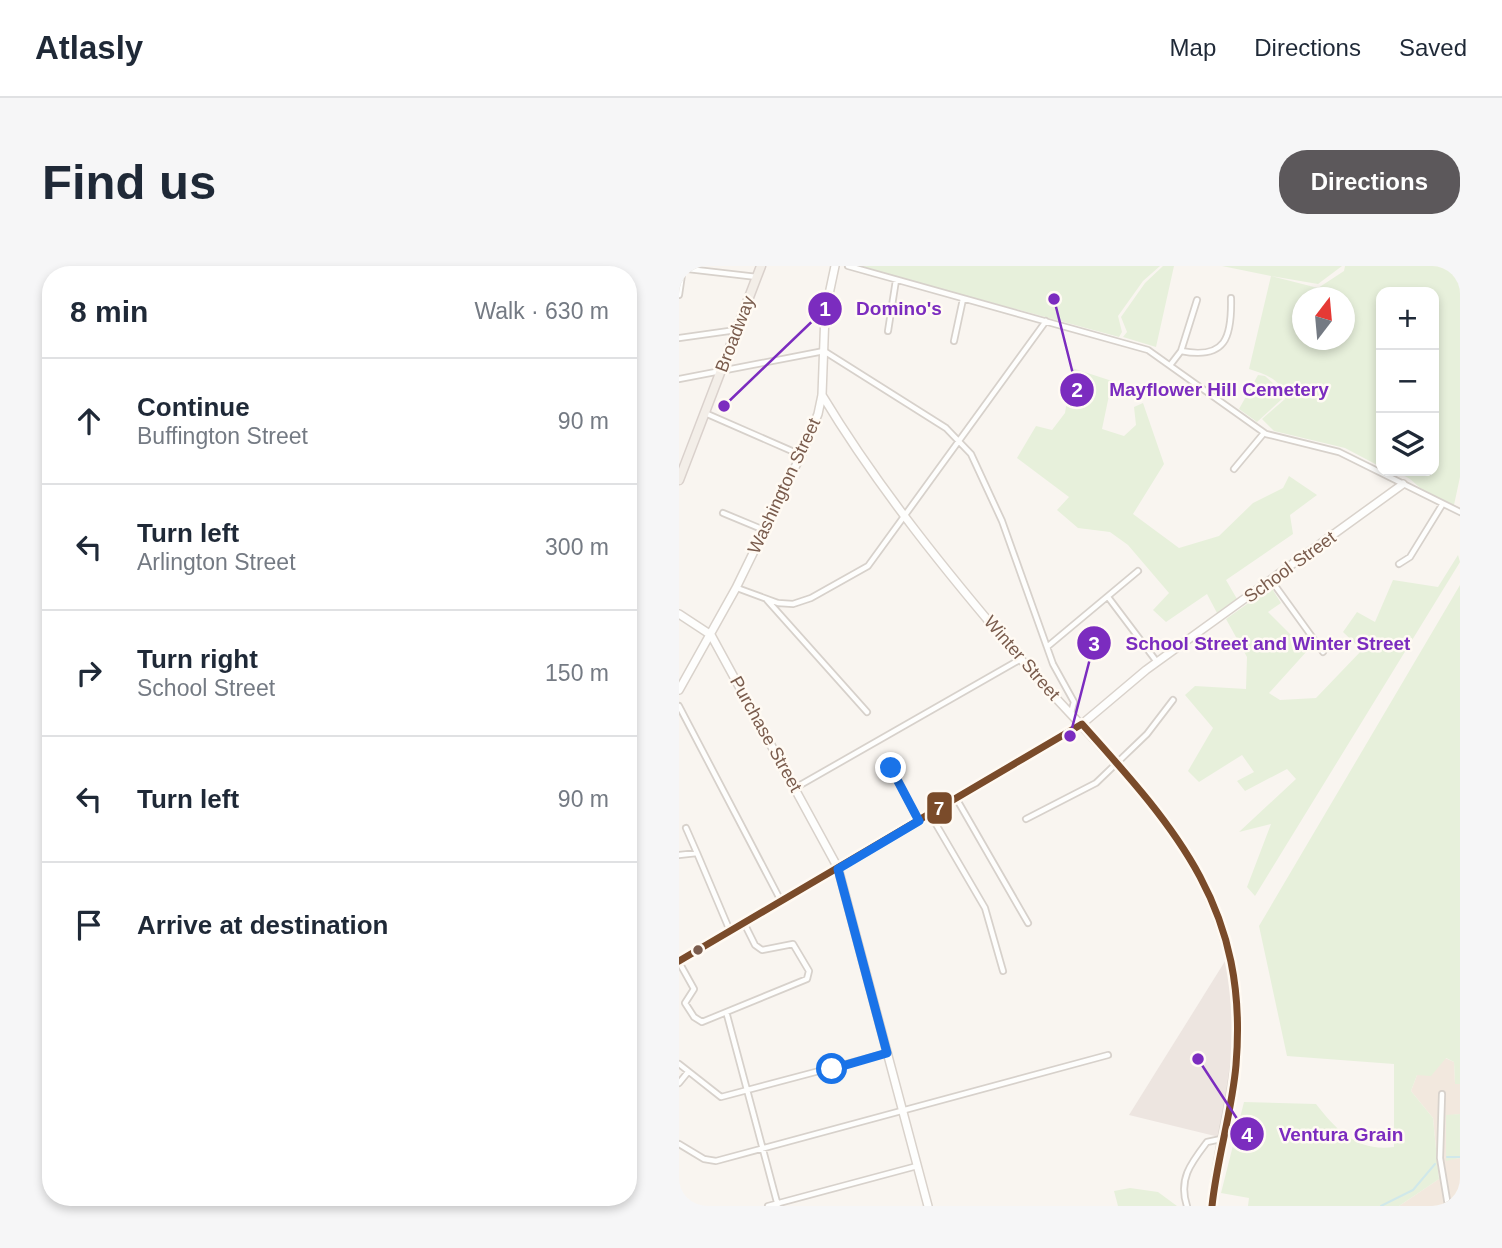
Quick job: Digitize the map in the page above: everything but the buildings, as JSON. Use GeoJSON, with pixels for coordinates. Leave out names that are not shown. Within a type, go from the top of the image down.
{"type":"FeatureCollection","features":[{"type":"Feature","properties":{"kind":"main road","name":"Broadway"},"geometry":{"type":"LineString","coordinates":[[679,480],[761,266]]}},
{"type":"Feature","properties":{"kind":"street","name":"Washington Street"},"geometry":{"type":"LineString","coordinates":[[679,690],[736,587],[801,455],[822,395],[825,313],[835,266]]}},
{"type":"Feature","properties":{"kind":"street"},"geometry":{"type":"LineString","coordinates":[[848,266],[1142,348],[1171,364],[1264,433],[1339,452],[1441,505],[1460,512]]}},
{"type":"Feature","properties":{"kind":"street"},"geometry":{"type":"LineString","coordinates":[[679,295],[681,268],[757,277]]}},
{"type":"Feature","properties":{"kind":"street"},"geometry":{"type":"LineString","coordinates":[[888,331],[896,280]]}},
{"type":"Feature","properties":{"kind":"street"},"geometry":{"type":"LineString","coordinates":[[1181,351],[1207,354],[1223,343],[1230,326],[1231,298]]}},
{"type":"Feature","properties":{"kind":"street"},"geometry":{"type":"LineString","coordinates":[[954,341],[963,299]]}},
{"type":"Feature","properties":{"kind":"street"},"geometry":{"type":"LineString","coordinates":[[1171,364],[1181,351],[1197,300]]}},
{"type":"Feature","properties":{"kind":"street"},"geometry":{"type":"LineString","coordinates":[[736,587],[787,604],[804,601],[865,568],[906,517],[958,438],[1046,321]]}},
{"type":"Feature","properties":{"kind":"street"},"geometry":{"type":"LineString","coordinates":[[679,338],[736,330]]}},
{"type":"Feature","properties":{"kind":"street"},"geometry":{"type":"LineString","coordinates":[[679,379],[824,351],[958,438],[974,459],[989,491],[1047,647],[1075,702],[1071,713]]}},
{"type":"Feature","properties":{"kind":"street","name":"Winter Street"},"geometry":{"type":"LineString","coordinates":[[822,395],[950,576],[1157,809],[1190,855],[1214,908],[1230,961],[1237,1000],[1238,1047],[1212,1206]]}},
{"type":"Feature","properties":{"kind":"street"},"geometry":{"type":"LineString","coordinates":[[705,413],[801,455]]}},
{"type":"Feature","properties":{"kind":"street"},"geometry":{"type":"LineString","coordinates":[[1234,469],[1264,433]]}},
{"type":"Feature","properties":{"kind":"street","name":"School Street"},"geometry":{"type":"LineString","coordinates":[[679,962],[1082,724],[1157,662],[1403,484]]}},
{"type":"Feature","properties":{"kind":"street"},"geometry":{"type":"LineString","coordinates":[[1399,564],[1410,556],[1441,505]]}},
{"type":"Feature","properties":{"kind":"street"},"geometry":{"type":"LineString","coordinates":[[723,513],[764,530]]}},
{"type":"Feature","properties":{"kind":"street"},"geometry":{"type":"LineString","coordinates":[[1047,647],[1138,571]]}},
{"type":"Feature","properties":{"kind":"street"},"geometry":{"type":"LineString","coordinates":[[1271,580],[1323,652]]}},
{"type":"Feature","properties":{"kind":"street"},"geometry":{"type":"LineString","coordinates":[[1108,597],[1157,662]]}},
{"type":"Feature","properties":{"kind":"street"},"geometry":{"type":"LineString","coordinates":[[767,599],[867,712]]}},
{"type":"Feature","properties":{"kind":"street","name":"Purchase Street"},"geometry":{"type":"LineString","coordinates":[[679,614],[711,635],[838,869],[928,1206]]}},
{"type":"Feature","properties":{"kind":"street"},"geometry":{"type":"LineString","coordinates":[[795,788],[1021,659]]}},
{"type":"Feature","properties":{"kind":"street"},"geometry":{"type":"LineString","coordinates":[[1026,819],[1091,787],[1147,734],[1173,700]]}},
{"type":"Feature","properties":{"kind":"street"},"geometry":{"type":"LineString","coordinates":[[679,706],[781,901]]}},
{"type":"Feature","properties":{"kind":"street"},"geometry":{"type":"LineString","coordinates":[[891,768],[919,821]]}},
{"type":"Feature","properties":{"kind":"street"},"geometry":{"type":"LineString","coordinates":[[956,798],[1028,923]]}},
{"type":"Feature","properties":{"kind":"street"},"geometry":{"type":"LineString","coordinates":[[930,814],[985,908],[1003,971]]}},
{"type":"Feature","properties":{"kind":"street"},"geometry":{"type":"LineString","coordinates":[[685,828],[730,931]]}},
{"type":"Feature","properties":{"kind":"street"},"geometry":{"type":"LineString","coordinates":[[679,855],[697,853]]}},
{"type":"Feature","properties":{"kind":"street"},"geometry":{"type":"LineString","coordinates":[[679,962],[694,989],[685,1003],[694,1017],[707,1022],[809,978],[809,971],[793,944],[762,950],[755,945],[744,923]]}},
{"type":"Feature","properties":{"kind":"street"},"geometry":{"type":"LineString","coordinates":[[727,1015],[778,1205]]}},
{"type":"Feature","properties":{"kind":"street"},"geometry":{"type":"LineString","coordinates":[[679,1064],[718,1097],[887,1053]]}},
{"type":"Feature","properties":{"kind":"street"},"geometry":{"type":"LineString","coordinates":[[679,1144],[710,1161],[1108,1055]]}},
{"type":"Feature","properties":{"kind":"street"},"geometry":{"type":"LineString","coordinates":[[679,1083],[688,1072]]}},
{"type":"Feature","properties":{"kind":"street"},"geometry":{"type":"LineString","coordinates":[[1442,1094],[1440,1158],[1448,1206]]}},
{"type":"Feature","properties":{"kind":"street"},"geometry":{"type":"LineString","coordinates":[[1187,1206],[1183,1187],[1189,1167],[1207,1142],[1224,1137]]}},
{"type":"Feature","properties":{"kind":"street"},"geometry":{"type":"LineString","coordinates":[[768,1206],[918,1166]]}},
{"type":"Feature","properties":{"kind":"shaded area"},"geometry":{"type":"Polygon","coordinates":[[[1227,958],[1233,1028],[1229,1090],[1219,1137],[1129,1115],[1227,958]]]}},
{"type":"Feature","properties":{"kind":"shaded area"},"geometry":{"type":"Polygon","coordinates":[[[1445,1058],[1454,1062],[1455,1083],[1460,1084],[1460,1114],[1446,1116],[1446,1160],[1460,1158],[1460,1206],[1399,1206],[1439,1179],[1433,1118],[1411,1091],[1417,1075],[1445,1058]]]}},
{"type":"Feature","properties":{"kind":"green space"},"geometry":{"type":"Polygon","coordinates":[[[857,266],[1160,266],[1143,281],[1118,316],[1122,332],[1119,337],[857,266]]]}},
{"type":"Feature","properties":{"kind":"green space"},"geometry":{"type":"Polygon","coordinates":[[[1163,266],[1174,266],[1156,347],[1123,337],[1127,332],[1121,317],[1145,283],[1163,266]]]}},
{"type":"Feature","properties":{"kind":"green space"},"geometry":{"type":"Polygon","coordinates":[[[1222,266],[1342,266],[1318,284],[1222,266]]]}},
{"type":"Feature","properties":{"kind":"green space"},"geometry":{"type":"Polygon","coordinates":[[[1345,266],[1460,266],[1460,477],[1454,505],[1430,495],[1403,476],[1439,476],[1439,287],[1376,287],[1376,464],[1345,448],[1274,431],[1262,419],[1285,399],[1284,392],[1277,382],[1249,369],[1271,276],[1314,287],[1292,287],[1292,350],[1355,350],[1355,287],[1320,287],[1344,271],[1345,266]]]}},
{"type":"Feature","properties":{"kind":"green space"},"geometry":{"type":"Polygon","coordinates":[[[1072,368],[1112,381],[1102,429],[1124,436],[1136,425],[1134,407],[1143,403],[1164,464],[1133,514],[1179,548],[1219,536],[1253,503],[1283,488],[1289,476],[1317,495],[1290,515],[1293,534],[1226,580],[1237,599],[1217,613],[1207,594],[1166,622],[1153,610],[1169,593],[1128,545],[1110,532],[1078,528],[1057,510],[1069,497],[1017,458],[1036,426],[1052,430],[1065,413],[1072,368]]]}},
{"type":"Feature","properties":{"kind":"green space"},"geometry":{"type":"Polygon","coordinates":[[[1258,375],[1265,376],[1282,391],[1282,399],[1257,422],[1239,409],[1258,375]]]}},
{"type":"Feature","properties":{"kind":"green space"},"geometry":{"type":"Polygon","coordinates":[[[1458,555],[1460,562],[1255,896],[1247,887],[1271,824],[1239,832],[1296,779],[1287,769],[1245,791],[1237,781],[1254,772],[1242,755],[1199,782],[1188,771],[1213,728],[1185,695],[1195,686],[1246,689],[1247,657],[1226,619],[1271,587],[1281,603],[1268,612],[1307,651],[1269,693],[1280,700],[1316,698],[1362,650],[1343,632],[1357,612],[1375,622],[1393,580],[1438,587],[1458,555]]]}},
{"type":"Feature","properties":{"kind":"green space"},"geometry":{"type":"Polygon","coordinates":[[[1460,585],[1460,1084],[1455,1084],[1454,1062],[1446,1058],[1431,1076],[1417,1075],[1411,1091],[1433,1118],[1439,1179],[1399,1206],[1248,1206],[1249,1198],[1221,1193],[1244,1102],[1316,1104],[1349,1137],[1369,1146],[1394,1147],[1394,1064],[1287,1056],[1259,926],[1460,585]]]}},
{"type":"Feature","properties":{"kind":"green space"},"geometry":{"type":"Polygon","coordinates":[[[1460,1114],[1460,1158],[1446,1161],[1446,1115],[1460,1114]]]}},
{"type":"Feature","properties":{"kind":"green space"},"geometry":{"type":"Polygon","coordinates":[[[1130,1188],[1158,1192],[1177,1206],[1118,1206],[1114,1191],[1130,1188]]]}},
{"type":"Feature","properties":{"kind":"waterway"},"geometry":{"type":"LineString","coordinates":[[1447,1157],[1460,1157]]}},
{"type":"Feature","properties":{"kind":"waterway"},"geometry":{"type":"LineString","coordinates":[[1381,1206],[1413,1190],[1435,1164]]}},
{"type":"Feature","properties":{"kind":"transit line","name":"7"},"geometry":{"type":"LineString","coordinates":[[679,961],[1082,724],[1148,801],[1200,876],[1218,917],[1231,961],[1237,1010],[1236,1065],[1212,1206]]}},
{"type":"Feature","properties":{"kind":"place","name":"Mayflower Hill Cemetery"},"geometry":{"type":"Point","coordinates":[1054,299]}},
{"type":"Feature","properties":{"kind":"place","name":"Domino's"},"geometry":{"type":"Point","coordinates":[724,406]}},
{"type":"Feature","properties":{"kind":"place","name":"School Street and Winter Street"},"geometry":{"type":"Point","coordinates":[1070,736]}},
{"type":"Feature","properties":{"kind":"place","name":"Ventura Grain"},"geometry":{"type":"Point","coordinates":[1198,1059]}},
{"type":"Feature","properties":{"kind":"route"},"geometry":{"type":"LineString","coordinates":[[832,1069],[887,1053],[838,869],[919,821],[891,768]]}}]}
